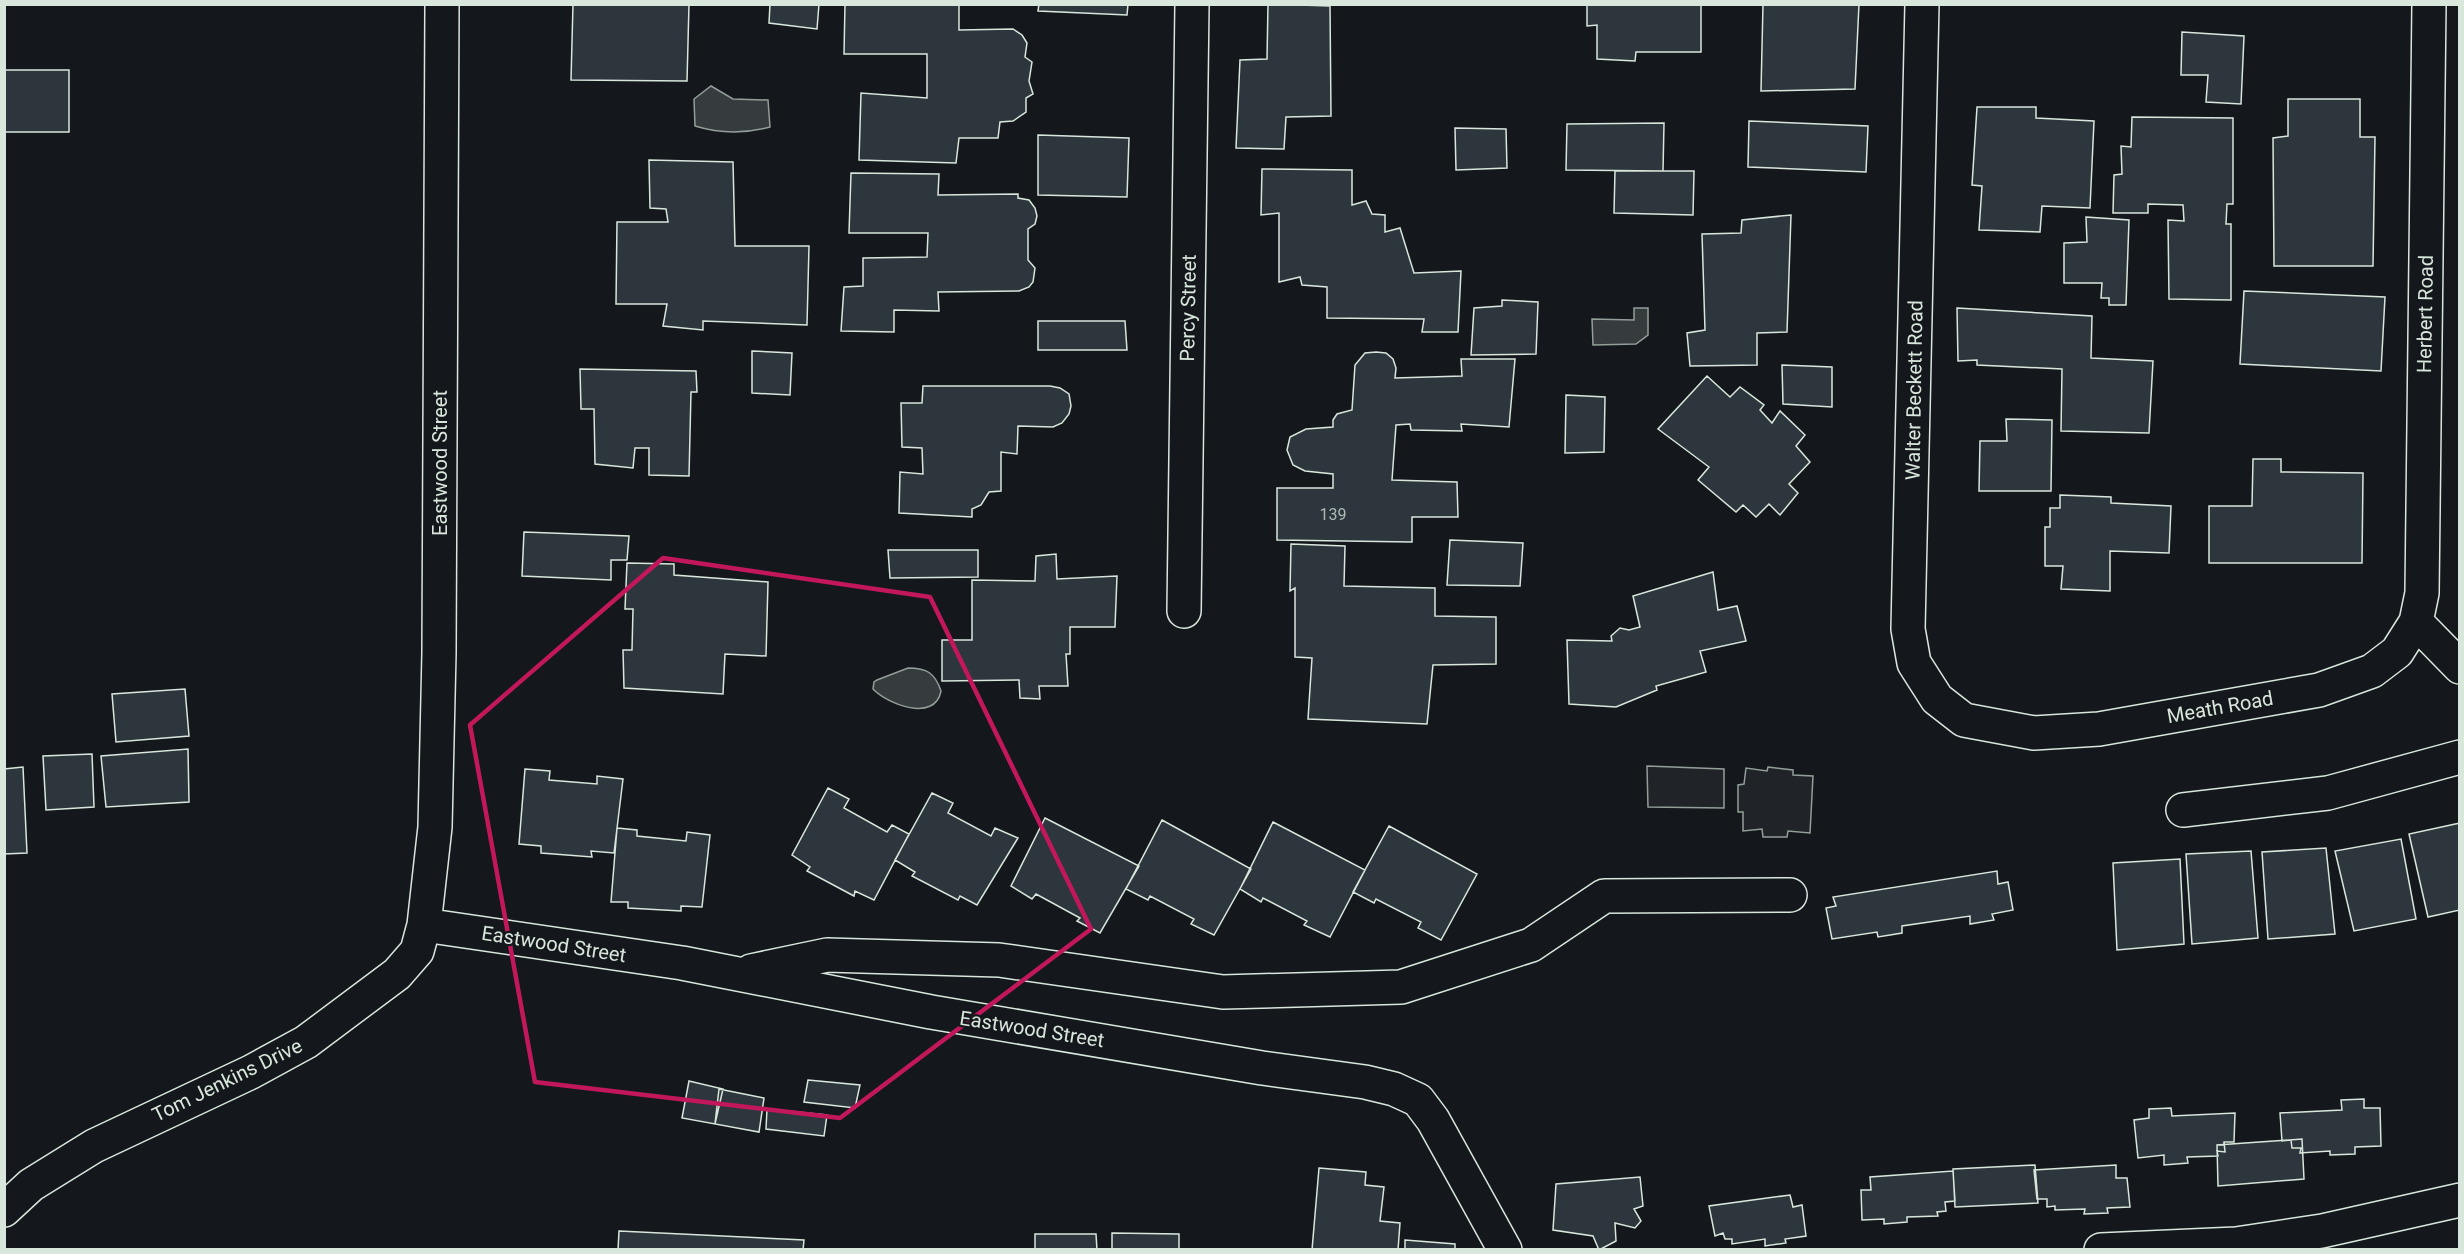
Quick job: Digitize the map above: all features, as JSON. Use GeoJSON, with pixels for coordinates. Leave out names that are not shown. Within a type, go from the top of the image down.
{"type":"FeatureCollection","features":[{"type":"Feature","properties":{"kind":"street","name":"Eastwood Street"},"geometry":{"type":"LineString","coordinates":[[442,4],[439,676],[435,827],[424,925],[682,963],[931,1012],[1262,1068],[1365,1082],[1394,1089],[1418,1100],[1433,1120],[1505,1250]]}},
{"type":"Feature","properties":{"kind":"street","name":"Percy Street"},"geometry":{"type":"LineString","coordinates":[[1184,611],[1192,4]]}},
{"type":"Feature","properties":{"kind":"street","name":"Walter Beckett Road"},"geometry":{"type":"LineString","coordinates":[[1922,4],[1908,629],[1914,663],[1937,699],[1964,720],[1999,726]]}},
{"type":"Feature","properties":{"kind":"street","name":"Herbert Road"},"geometry":{"type":"LineString","coordinates":[[2416,622],[2422,593],[2429,4]]}},
{"type":"Feature","properties":{"kind":"street","name":"Meath Road"},"geometry":{"type":"LineString","coordinates":[[1999,726],[2034,733],[2099,729],[2319,690],[2372,671],[2397,651],[2416,622]]}},
{"type":"Feature","properties":{"kind":"street"},"geometry":{"type":"LineString","coordinates":[[2416,622],[2460,666]]}},
{"type":"Feature","properties":{"kind":"street"},"geometry":{"type":"LineString","coordinates":[[2183,810],[2328,793],[2460,757]]}},
{"type":"Feature","properties":{"kind":"street"},"geometry":{"type":"LineString","coordinates":[[737,974],[827,955],[999,960],[1223,992],[1401,987],[1532,945],[1604,896],[1790,895]]}},
{"type":"Feature","properties":{"kind":"street","name":"Tom Jenkins Drive"},"geometry":{"type":"LineString","coordinates":[[4,1210],[31,1185],[94,1146],[251,1072],[306,1042],[397,974],[417,951],[424,925]]}},
{"type":"Feature","properties":{"kind":"street"},"geometry":{"type":"LineString","coordinates":[[2101,1250],[2236,1245],[2322,1231],[2460,1200]]}},
{"type":"Feature","properties":{"kind":"highlighted area"},"geometry":{"type":"Polygon","coordinates":[[[663,558],[930,597],[1091,929],[840,1118],[535,1082],[470,725],[663,558]]]}},
{"type":"Feature","properties":{"kind":"shaded area"},"geometry":{"type":"Polygon","coordinates":[[[711,86],[733,99],[768,100],[770,127],[732,132],[714,131],[695,126],[694,99],[711,86]]]}},
{"type":"Feature","properties":{"kind":"shaded area"},"geometry":{"type":"Polygon","coordinates":[[[1634,308],[1648,308],[1648,335],[1636,344],[1593,345],[1592,319],[1634,320],[1634,308]]]}},
{"type":"Feature","properties":{"kind":"shaded area"},"geometry":{"type":"Polygon","coordinates":[[[908,668],[920,669],[933,676],[941,691],[937,701],[930,706],[910,708],[889,700],[873,689],[874,682],[877,680],[908,668]]]}},
{"type":"Feature","properties":{"kind":"shaded area"},"geometry":{"type":"Polygon","coordinates":[[[1647,766],[1724,769],[1724,808],[1648,807],[1647,766]]]}},
{"type":"Feature","properties":{"kind":"shaded area"},"geometry":{"type":"Polygon","coordinates":[[[1768,767],[1793,770],[1793,775],[1813,776],[1810,833],[1788,831],[1787,837],[1763,837],[1762,829],[1743,831],[1743,812],[1738,812],[1738,785],[1744,784],[1746,768],[1767,771],[1768,767]]]}},
{"type":"Feature","properties":{"kind":"building"},"geometry":{"type":"Polygon","coordinates":[[[573,4],[689,4],[687,81],[571,80],[573,4]]]}},
{"type":"Feature","properties":{"kind":"building"},"geometry":{"type":"Polygon","coordinates":[[[770,4],[819,4],[817,29],[769,23],[770,4]]]}},
{"type":"Feature","properties":{"kind":"building"},"geometry":{"type":"Polygon","coordinates":[[[845,4],[959,4],[959,30],[1013,29],[1022,35],[1027,43],[1025,57],[1032,62],[1029,81],[1033,94],[1026,98],[1026,112],[1013,121],[1000,122],[998,138],[959,138],[956,163],[859,160],[861,93],[927,98],[927,54],[844,54],[845,4]]]}},
{"type":"Feature","properties":{"kind":"building"},"geometry":{"type":"Polygon","coordinates":[[[1039,4],[1128,4],[1127,15],[1038,11],[1039,4]]]}},
{"type":"Feature","properties":{"kind":"building"},"geometry":{"type":"Polygon","coordinates":[[[1268,4],[1330,6],[1331,116],[1286,117],[1284,149],[1236,148],[1240,60],[1267,59],[1268,4]]]}},
{"type":"Feature","properties":{"kind":"building"},"geometry":{"type":"Polygon","coordinates":[[[1587,4],[1701,4],[1701,52],[1636,52],[1635,61],[1597,59],[1597,25],[1587,26],[1587,4]]]}},
{"type":"Feature","properties":{"kind":"building"},"geometry":{"type":"Polygon","coordinates":[[[1763,4],[1859,4],[1855,89],[1761,91],[1763,4]]]}},
{"type":"Feature","properties":{"kind":"building"},"geometry":{"type":"Polygon","coordinates":[[[2182,32],[2244,36],[2241,104],[2206,102],[2208,75],[2181,75],[2182,32]]]}},
{"type":"Feature","properties":{"kind":"building"},"geometry":{"type":"Polygon","coordinates":[[[4,70],[69,70],[69,132],[4,132],[4,70]]]}},
{"type":"Feature","properties":{"kind":"building"},"geometry":{"type":"Polygon","coordinates":[[[2288,99],[2360,99],[2360,137],[2375,137],[2373,266],[2274,266],[2273,138],[2288,136],[2288,99]]]}},
{"type":"Feature","properties":{"kind":"building"},"geometry":{"type":"Polygon","coordinates":[[[1977,107],[2036,107],[2036,118],[2094,121],[2090,208],[2042,206],[2040,232],[1979,230],[1982,186],[1972,185],[1977,107]]]}},
{"type":"Feature","properties":{"kind":"building"},"geometry":{"type":"Polygon","coordinates":[[[2132,117],[2233,118],[2233,204],[2227,204],[2226,224],[2231,224],[2231,300],[2169,299],[2168,220],[2184,221],[2183,205],[2148,204],[2148,213],[2113,213],[2114,175],[2122,174],[2121,146],[2131,147],[2132,117]]]}},
{"type":"Feature","properties":{"kind":"building"},"geometry":{"type":"Polygon","coordinates":[[[1749,121],[1868,126],[1866,172],[1748,167],[1749,121]]]}},
{"type":"Feature","properties":{"kind":"building"},"geometry":{"type":"Polygon","coordinates":[[[1664,123],[1663,171],[1566,170],[1567,124],[1664,123]]]}},
{"type":"Feature","properties":{"kind":"building"},"geometry":{"type":"Polygon","coordinates":[[[1455,128],[1506,129],[1507,168],[1456,170],[1455,128]]]}},
{"type":"Feature","properties":{"kind":"building"},"geometry":{"type":"Polygon","coordinates":[[[1038,135],[1129,138],[1127,197],[1038,195],[1038,135]]]}},
{"type":"Feature","properties":{"kind":"building"},"geometry":{"type":"Polygon","coordinates":[[[649,160],[733,162],[735,246],[809,246],[807,325],[703,321],[703,330],[663,326],[667,304],[616,304],[617,222],[668,222],[666,209],[650,208],[649,160]]]}},
{"type":"Feature","properties":{"kind":"building"},"geometry":{"type":"Polygon","coordinates":[[[1262,169],[1352,170],[1352,205],[1366,201],[1372,214],[1385,215],[1385,232],[1400,228],[1414,273],[1461,271],[1458,332],[1422,332],[1424,319],[1327,318],[1327,287],[1302,285],[1300,277],[1279,282],[1279,213],[1261,215],[1262,169]]]}},
{"type":"Feature","properties":{"kind":"building"},"geometry":{"type":"Polygon","coordinates":[[[1615,171],[1694,171],[1693,215],[1614,213],[1615,171]]]}},
{"type":"Feature","properties":{"kind":"building"},"geometry":{"type":"Polygon","coordinates":[[[851,173],[939,174],[938,195],[1018,194],[1018,198],[1029,200],[1037,216],[1035,224],[1028,229],[1028,260],[1035,268],[1033,282],[1029,287],[1019,291],[938,292],[939,311],[894,310],[894,332],[841,331],[844,287],[863,286],[863,258],[927,257],[928,233],[849,233],[851,173]]]}},
{"type":"Feature","properties":{"kind":"building"},"geometry":{"type":"Polygon","coordinates":[[[1791,215],[1787,332],[1757,333],[1757,365],[1690,366],[1687,333],[1705,330],[1702,234],[1741,233],[1742,220],[1791,215]]]}},
{"type":"Feature","properties":{"kind":"building"},"geometry":{"type":"Polygon","coordinates":[[[2086,217],[2129,220],[2126,305],[2109,305],[2109,298],[2101,298],[2102,283],[2064,283],[2064,243],[2087,242],[2086,217]]]}},
{"type":"Feature","properties":{"kind":"building"},"geometry":{"type":"Polygon","coordinates":[[[2244,291],[2385,297],[2381,371],[2240,364],[2244,291]]]}},
{"type":"Feature","properties":{"kind":"building"},"geometry":{"type":"Polygon","coordinates":[[[1502,300],[1538,302],[1536,354],[1471,355],[1474,308],[1502,306],[1502,300]]]}},
{"type":"Feature","properties":{"kind":"building"},"geometry":{"type":"Polygon","coordinates":[[[1957,308],[2092,316],[2091,358],[2153,361],[2149,433],[2061,431],[2062,369],[1977,365],[1977,360],[1958,361],[1957,308]]]}},
{"type":"Feature","properties":{"kind":"building"},"geometry":{"type":"Polygon","coordinates":[[[1038,321],[1125,321],[1127,350],[1038,350],[1038,321]]]}},
{"type":"Feature","properties":{"kind":"building"},"geometry":{"type":"Polygon","coordinates":[[[752,351],[792,353],[790,395],[752,393],[752,351]]]}},
{"type":"Feature","properties":{"kind":"building"},"geometry":{"type":"Polygon","coordinates":[[[1365,353],[1386,353],[1393,359],[1396,368],[1395,378],[1462,376],[1461,359],[1515,359],[1509,427],[1461,424],[1462,431],[1411,430],[1410,424],[1396,425],[1392,480],[1457,482],[1458,517],[1412,517],[1412,542],[1277,540],[1277,488],[1333,488],[1333,474],[1305,471],[1293,465],[1287,450],[1290,437],[1306,429],[1333,427],[1333,420],[1337,414],[1352,410],[1355,365],[1365,353]]]}},
{"type":"Feature","properties":{"kind":"building"},"geometry":{"type":"Polygon","coordinates":[[[1782,365],[1832,367],[1832,407],[1783,404],[1782,365]]]}},
{"type":"Feature","properties":{"kind":"building"},"geometry":{"type":"Polygon","coordinates":[[[580,369],[696,371],[697,392],[691,392],[689,476],[649,475],[649,448],[635,448],[633,468],[595,464],[594,409],[581,409],[580,369]]]}},
{"type":"Feature","properties":{"kind":"building"},"geometry":{"type":"Polygon","coordinates":[[[1707,376],[1730,397],[1740,387],[1764,405],[1760,410],[1772,423],[1780,411],[1805,435],[1796,446],[1810,462],[1789,484],[1798,493],[1780,515],[1769,504],[1756,517],[1743,505],[1736,512],[1698,480],[1709,467],[1658,429],[1707,376]]]}},
{"type":"Feature","properties":{"kind":"building"},"geometry":{"type":"Polygon","coordinates":[[[923,386],[1050,386],[1060,388],[1069,394],[1071,406],[1069,414],[1062,423],[1053,427],[1018,426],[1017,454],[1001,452],[1001,491],[989,492],[981,505],[972,509],[972,517],[899,513],[900,472],[923,474],[922,448],[902,447],[901,403],[922,403],[923,386]]]}},
{"type":"Feature","properties":{"kind":"building"},"geometry":{"type":"Polygon","coordinates":[[[1566,395],[1605,397],[1604,452],[1565,453],[1566,395]]]}},
{"type":"Feature","properties":{"kind":"building"},"geometry":{"type":"Polygon","coordinates":[[[2006,419],[2052,420],[2051,491],[1979,491],[1980,441],[2007,441],[2006,419]]]}},
{"type":"Feature","properties":{"kind":"building"},"geometry":{"type":"Polygon","coordinates":[[[2253,459],[2281,459],[2281,472],[2363,473],[2362,563],[2209,563],[2209,506],[2252,506],[2253,459]]]}},
{"type":"Feature","properties":{"kind":"building"},"geometry":{"type":"Polygon","coordinates":[[[2060,495],[2111,497],[2111,503],[2171,506],[2169,553],[2110,551],[2110,591],[2061,589],[2063,566],[2045,566],[2045,527],[2050,527],[2050,508],[2060,508],[2060,495]]]}},
{"type":"Feature","properties":{"kind":"building"},"geometry":{"type":"Polygon","coordinates":[[[524,532],[629,536],[627,560],[611,560],[611,580],[522,576],[524,532]]]}},
{"type":"Feature","properties":{"kind":"building"},"geometry":{"type":"Polygon","coordinates":[[[1450,540],[1523,543],[1520,586],[1447,585],[1450,540]]]}},
{"type":"Feature","properties":{"kind":"building"},"geometry":{"type":"Polygon","coordinates":[[[1291,544],[1345,546],[1344,586],[1435,588],[1435,616],[1496,617],[1496,664],[1433,665],[1427,724],[1308,719],[1312,658],[1295,657],[1295,588],[1290,591],[1291,544]]]}},
{"type":"Feature","properties":{"kind":"building"},"geometry":{"type":"Polygon","coordinates":[[[888,550],[978,550],[978,577],[890,578],[888,550]]]}},
{"type":"Feature","properties":{"kind":"building"},"geometry":{"type":"Polygon","coordinates":[[[1056,554],[1057,579],[1117,576],[1115,627],[1070,627],[1070,654],[1066,654],[1068,686],[1039,686],[1040,699],[1020,698],[1019,680],[942,681],[942,640],[972,640],[972,580],[1035,581],[1036,556],[1056,554]]]}},
{"type":"Feature","properties":{"kind":"building"},"geometry":{"type":"Polygon","coordinates":[[[627,563],[674,564],[674,575],[768,582],[766,656],[725,654],[723,694],[624,688],[623,650],[632,650],[633,609],[625,609],[627,563]]]}},
{"type":"Feature","properties":{"kind":"building"},"geometry":{"type":"Polygon","coordinates":[[[1713,572],[1718,610],[1737,606],[1746,641],[1700,651],[1706,672],[1656,686],[1657,690],[1616,707],[1569,704],[1567,640],[1612,641],[1611,636],[1620,628],[1629,630],[1640,627],[1633,596],[1713,572]]]}},
{"type":"Feature","properties":{"kind":"building"},"geometry":{"type":"Polygon","coordinates":[[[185,689],[189,736],[116,742],[112,694],[185,689]]]}},
{"type":"Feature","properties":{"kind":"building"},"geometry":{"type":"Polygon","coordinates":[[[188,749],[189,802],[106,807],[101,756],[188,749]]]}},
{"type":"Feature","properties":{"kind":"building"},"geometry":{"type":"Polygon","coordinates":[[[92,754],[94,807],[46,810],[43,756],[92,754]]]}},
{"type":"Feature","properties":{"kind":"building"},"geometry":{"type":"Polygon","coordinates":[[[23,767],[27,853],[4,854],[4,769],[23,767]]]}},
{"type":"Feature","properties":{"kind":"building"},"geometry":{"type":"Polygon","coordinates":[[[525,769],[550,771],[549,780],[597,784],[597,776],[623,779],[614,853],[591,851],[592,857],[541,853],[541,846],[519,844],[525,769]]]}},
{"type":"Feature","properties":{"kind":"building"},"geometry":{"type":"Polygon","coordinates":[[[828,788],[849,799],[844,808],[887,832],[892,825],[909,834],[874,900],[855,891],[854,896],[807,871],[810,867],[792,855],[828,788]]]}},
{"type":"Feature","properties":{"kind":"building"},"geometry":{"type":"Polygon","coordinates":[[[932,793],[953,803],[948,813],[991,836],[995,828],[1018,838],[977,905],[960,896],[958,900],[912,876],[915,872],[895,860],[932,793]]]}},
{"type":"Feature","properties":{"kind":"building"},"geometry":{"type":"Polygon","coordinates":[[[1045,818],[1139,866],[1100,933],[1077,921],[1080,918],[1036,894],[1032,899],[1011,886],[1045,818]]]}},
{"type":"Feature","properties":{"kind":"building"},"geometry":{"type":"Polygon","coordinates":[[[1162,820],[1251,869],[1214,935],[1191,924],[1194,919],[1150,896],[1148,900],[1126,889],[1162,820]]]}},
{"type":"Feature","properties":{"kind":"building"},"geometry":{"type":"Polygon","coordinates":[[[1273,822],[1365,870],[1330,937],[1304,925],[1307,921],[1263,898],[1261,902],[1240,889],[1273,822]]]}},
{"type":"Feature","properties":{"kind":"building"},"geometry":{"type":"Polygon","coordinates":[[[2460,823],[2460,910],[2428,917],[2409,834],[2460,823]]]}},
{"type":"Feature","properties":{"kind":"building"},"geometry":{"type":"Polygon","coordinates":[[[1389,826],[1477,874],[1441,940],[1418,928],[1421,922],[1376,899],[1374,903],[1353,892],[1389,826]]]}},
{"type":"Feature","properties":{"kind":"building"},"geometry":{"type":"Polygon","coordinates":[[[617,828],[637,830],[637,836],[686,841],[687,832],[710,835],[702,907],[681,906],[681,911],[628,908],[628,902],[611,902],[617,828]]]}},
{"type":"Feature","properties":{"kind":"building"},"geometry":{"type":"Polygon","coordinates":[[[2401,839],[2416,919],[2354,931],[2335,851],[2401,839]]]}},
{"type":"Feature","properties":{"kind":"building"},"geometry":{"type":"Polygon","coordinates":[[[2326,848],[2335,934],[2268,939],[2262,852],[2326,848]]]}},
{"type":"Feature","properties":{"kind":"building"},"geometry":{"type":"Polygon","coordinates":[[[2251,851],[2258,938],[2192,944],[2186,854],[2251,851]]]}},
{"type":"Feature","properties":{"kind":"building"},"geometry":{"type":"Polygon","coordinates":[[[2180,859],[2184,944],[2117,950],[2113,863],[2180,859]]]}},
{"type":"Feature","properties":{"kind":"building"},"geometry":{"type":"Polygon","coordinates":[[[1997,871],[1998,884],[2008,882],[2013,910],[1992,914],[1994,920],[1970,924],[1970,916],[1902,926],[1902,933],[1878,937],[1877,932],[1832,939],[1826,908],[1836,906],[1833,897],[1997,871]]]}},
{"type":"Feature","properties":{"kind":"building"},"geometry":{"type":"Polygon","coordinates":[[[808,1080],[860,1085],[855,1108],[804,1102],[808,1080]]]}},
{"type":"Feature","properties":{"kind":"building"},"geometry":{"type":"Polygon","coordinates":[[[689,1081],[723,1089],[715,1124],[682,1118],[689,1081]]]}},
{"type":"Feature","properties":{"kind":"building"},"geometry":{"type":"Polygon","coordinates":[[[719,1089],[764,1098],[759,1132],[715,1124],[719,1089]]]}},
{"type":"Feature","properties":{"kind":"building"},"geometry":{"type":"Polygon","coordinates":[[[2364,1099],[2364,1108],[2380,1108],[2381,1146],[2355,1147],[2355,1154],[2330,1155],[2330,1151],[2300,1153],[2301,1148],[2292,1148],[2291,1140],[2282,1141],[2280,1113],[2342,1110],[2341,1100],[2364,1099]]]}},
{"type":"Feature","properties":{"kind":"building"},"geometry":{"type":"Polygon","coordinates":[[[2171,1108],[2172,1116],[2235,1113],[2234,1142],[2224,1142],[2225,1152],[2217,1151],[2218,1156],[2187,1157],[2188,1163],[2164,1165],[2164,1155],[2138,1158],[2134,1120],[2149,1118],[2149,1109],[2171,1108]]]}},
{"type":"Feature","properties":{"kind":"building"},"geometry":{"type":"Polygon","coordinates":[[[767,1109],[827,1115],[824,1136],[766,1129],[767,1109]]]}},
{"type":"Feature","properties":{"kind":"building"},"geometry":{"type":"Polygon","coordinates":[[[2302,1139],[2304,1179],[2218,1186],[2217,1145],[2302,1139]]]}},
{"type":"Feature","properties":{"kind":"building"},"geometry":{"type":"Polygon","coordinates":[[[2035,1165],[2038,1203],[1955,1207],[1953,1169],[2035,1165]]]}},
{"type":"Feature","properties":{"kind":"building"},"geometry":{"type":"Polygon","coordinates":[[[2116,1165],[2116,1178],[2127,1178],[2130,1207],[2107,1208],[2108,1213],[2084,1214],[2085,1209],[2055,1210],[2055,1206],[2047,1207],[2047,1199],[2037,1199],[2034,1170],[2116,1165]]]}},
{"type":"Feature","properties":{"kind":"building"},"geometry":{"type":"Polygon","coordinates":[[[1319,1168],[1366,1172],[1365,1185],[1384,1187],[1380,1221],[1400,1223],[1398,1250],[1312,1250],[1319,1168]]]}},
{"type":"Feature","properties":{"kind":"building"},"geometry":{"type":"Polygon","coordinates":[[[1953,1171],[1955,1201],[1945,1202],[1946,1211],[1937,1212],[1938,1216],[1907,1217],[1907,1222],[1884,1224],[1884,1219],[1862,1220],[1861,1190],[1871,1190],[1870,1177],[1953,1171]]]}},
{"type":"Feature","properties":{"kind":"building"},"geometry":{"type":"Polygon","coordinates":[[[1640,1177],[1643,1206],[1634,1209],[1641,1221],[1635,1228],[1615,1223],[1616,1241],[1599,1250],[1593,1236],[1553,1230],[1556,1184],[1640,1177]]]}},
{"type":"Feature","properties":{"kind":"building"},"geometry":{"type":"Polygon","coordinates":[[[1790,1195],[1793,1207],[1802,1205],[1806,1236],[1785,1239],[1786,1243],[1765,1246],[1765,1239],[1732,1244],[1732,1239],[1725,1239],[1723,1233],[1715,1236],[1709,1206],[1790,1195]]]}},
{"type":"Feature","properties":{"kind":"building"},"geometry":{"type":"Polygon","coordinates":[[[619,1231],[804,1240],[803,1250],[618,1250],[619,1231]]]}},
{"type":"Feature","properties":{"kind":"building"},"geometry":{"type":"Polygon","coordinates":[[[1112,1233],[1179,1234],[1179,1250],[1112,1250],[1112,1233]]]}},
{"type":"Feature","properties":{"kind":"building"},"geometry":{"type":"Polygon","coordinates":[[[1035,1234],[1096,1234],[1097,1250],[1035,1250],[1035,1234]]]}},
{"type":"Feature","properties":{"kind":"building"},"geometry":{"type":"Polygon","coordinates":[[[1405,1240],[1455,1244],[1455,1250],[1405,1250],[1405,1240]]]}}]}
